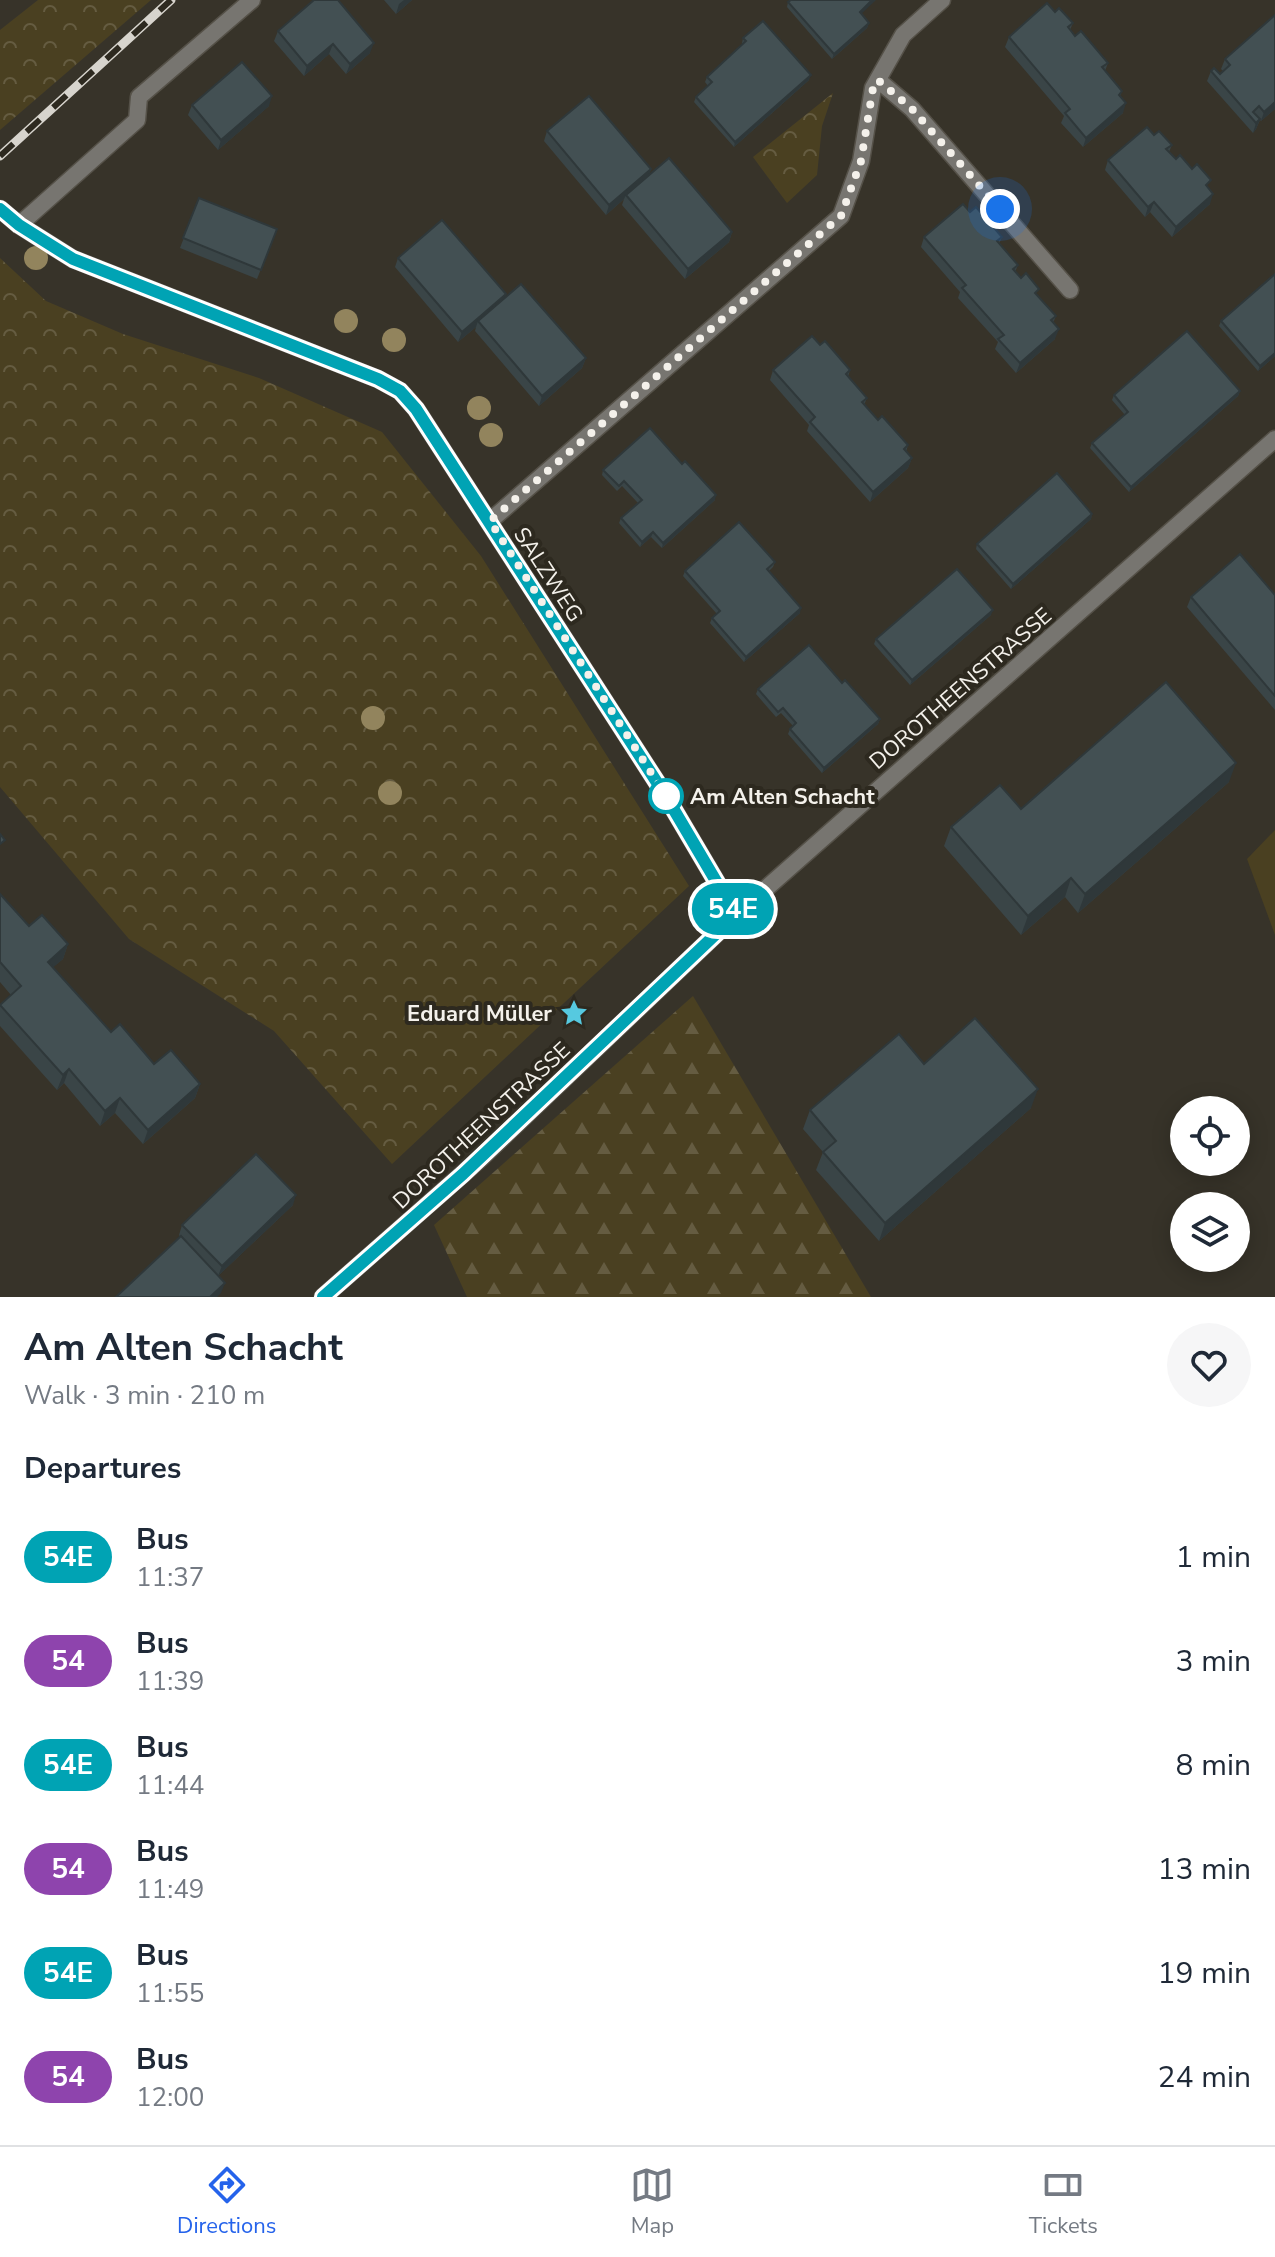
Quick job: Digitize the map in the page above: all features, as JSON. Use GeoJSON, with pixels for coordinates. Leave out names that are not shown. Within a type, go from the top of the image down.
{"type":"FeatureCollection","features":[{"type":"Feature","properties":{"kind":"street"},"geometry":{"type":"LineString","coordinates":[[19,225],[137,120],[139,97],[252,0]]}},
{"type":"Feature","properties":{"kind":"street"},"geometry":{"type":"LineString","coordinates":[[490,521],[841,216],[861,161],[873,88],[903,35],[942,0]]}},
{"type":"Feature","properties":{"kind":"street"},"geometry":{"type":"LineString","coordinates":[[878,80],[912,109],[1070,290]]}},
{"type":"Feature","properties":{"kind":"street","name":"SALZWEG"},"geometry":{"type":"LineString","coordinates":[[0,209],[19,225],[73,259],[378,379],[400,391],[416,409],[490,521],[667,798],[736,915]]}},
{"type":"Feature","properties":{"kind":"street","name":"DOROTHEENSTRASSE"},"geometry":{"type":"LineString","coordinates":[[323,1297],[459,1178],[736,915],[1275,439]]}},
{"type":"Feature","properties":{"kind":"green space"},"geometry":{"type":"Polygon","coordinates":[[[38,0],[151,0],[0,130],[0,30],[38,0]]]}},
{"type":"Feature","properties":{"kind":"green space"},"geometry":{"type":"Polygon","coordinates":[[[833,93],[822,126],[817,175],[787,203],[753,157],[833,93]]]}},
{"type":"Feature","properties":{"kind":"green space"},"geometry":{"type":"Polygon","coordinates":[[[0,258],[46,301],[123,334],[259,378],[382,432],[481,556],[689,886],[392,1164],[274,1031],[129,939],[0,787],[0,258]]]}},
{"type":"Feature","properties":{"kind":"green space"},"geometry":{"type":"Polygon","coordinates":[[[1275,830],[1275,935],[1247,859],[1275,830]]]}},
{"type":"Feature","properties":{"kind":"green space"},"geometry":{"type":"Polygon","coordinates":[[[693,996],[871,1297],[467,1297],[434,1225],[693,996]]]}},
{"type":"Feature","properties":{"kind":"building"},"geometry":{"type":"Polygon","coordinates":[[[314,0],[338,0],[374,43],[350,64],[333,44],[307,66],[278,31],[314,0]]]}},
{"type":"Feature","properties":{"kind":"building"},"geometry":{"type":"Polygon","coordinates":[[[872,0],[860,12],[869,23],[834,54],[788,2],[872,0]]]}},
{"type":"Feature","properties":{"kind":"building"},"geometry":{"type":"Polygon","coordinates":[[[1047,3],[1055,12],[1059,8],[1073,23],[1068,27],[1075,36],[1081,31],[1108,63],[1102,67],[1122,91],[1119,95],[1126,103],[1086,138],[1065,113],[1070,109],[1009,37],[1047,3]]]}},
{"type":"Feature","properties":{"kind":"building"},"geometry":{"type":"Polygon","coordinates":[[[1275,15],[1275,102],[1264,112],[1259,106],[1253,112],[1260,119],[1256,123],[1211,71],[1214,68],[1220,74],[1230,65],[1225,59],[1275,15]]]}},
{"type":"Feature","properties":{"kind":"building"},"geometry":{"type":"Polygon","coordinates":[[[763,21],[811,75],[735,142],[696,97],[712,82],[707,77],[763,21]]]}},
{"type":"Feature","properties":{"kind":"building"},"geometry":{"type":"Polygon","coordinates":[[[242,62],[272,96],[221,140],[192,105],[242,62]]]}},
{"type":"Feature","properties":{"kind":"building"},"geometry":{"type":"Polygon","coordinates":[[[589,96],[651,169],[609,205],[547,131],[589,96]]]}},
{"type":"Feature","properties":{"kind":"building"},"geometry":{"type":"Polygon","coordinates":[[[1147,127],[1154,135],[1159,131],[1172,145],[1166,149],[1176,159],[1180,155],[1192,169],[1197,164],[1211,180],[1206,185],[1213,194],[1176,227],[1154,202],[1148,207],[1108,160],[1147,127]]]}},
{"type":"Feature","properties":{"kind":"building"},"geometry":{"type":"Polygon","coordinates":[[[669,158],[732,232],[688,269],[626,195],[669,158]]]}},
{"type":"Feature","properties":{"kind":"building"},"geometry":{"type":"Polygon","coordinates":[[[199,198],[277,229],[261,270],[183,238],[199,198]]]}},
{"type":"Feature","properties":{"kind":"building"},"geometry":{"type":"Polygon","coordinates":[[[963,204],[970,212],[976,207],[1002,237],[997,241],[1018,265],[1013,269],[1021,278],[1026,273],[1039,289],[1035,293],[1056,316],[1051,320],[1059,329],[1020,363],[998,339],[1004,335],[962,288],[966,285],[924,237],[963,204]]]}},
{"type":"Feature","properties":{"kind":"building"},"geometry":{"type":"Polygon","coordinates":[[[442,220],[506,294],[462,332],[398,258],[442,220]]]}},
{"type":"Feature","properties":{"kind":"building"},"geometry":{"type":"Polygon","coordinates":[[[1275,274],[1275,353],[1260,366],[1221,321],[1275,274]]]}},
{"type":"Feature","properties":{"kind":"building"},"geometry":{"type":"Polygon","coordinates":[[[521,284],[586,358],[542,396],[478,321],[521,284]]]}},
{"type":"Feature","properties":{"kind":"building"},"geometry":{"type":"Polygon","coordinates":[[[1187,331],[1240,391],[1131,487],[1092,443],[1128,412],[1114,395],[1187,331]]]}},
{"type":"Feature","properties":{"kind":"building"},"geometry":{"type":"Polygon","coordinates":[[[812,336],[820,345],[825,341],[850,370],[846,374],[867,398],[862,402],[878,420],[882,416],[908,445],[904,449],[912,458],[873,492],[810,422],[815,417],[773,370],[812,336]]]}},
{"type":"Feature","properties":{"kind":"building"},"geometry":{"type":"Polygon","coordinates":[[[650,428],[682,464],[685,461],[716,495],[663,543],[653,532],[642,542],[621,518],[642,500],[624,481],[619,486],[603,470],[650,428]]]}},
{"type":"Feature","properties":{"kind":"building"},"geometry":{"type":"Polygon","coordinates":[[[1057,473],[1092,514],[1013,584],[977,544],[1057,473]]]}},
{"type":"Feature","properties":{"kind":"building"},"geometry":{"type":"Polygon","coordinates":[[[739,522],[775,562],[767,569],[801,608],[746,657],[712,618],[720,611],[685,571],[739,522]]]}},
{"type":"Feature","properties":{"kind":"building"},"geometry":{"type":"Polygon","coordinates":[[[1240,554],[1275,595],[1275,696],[1191,597],[1240,554]]]}},
{"type":"Feature","properties":{"kind":"building"},"geometry":{"type":"Polygon","coordinates":[[[957,569],[993,610],[912,680],[876,639],[957,569]]]}},
{"type":"Feature","properties":{"kind":"building"},"geometry":{"type":"Polygon","coordinates":[[[809,645],[842,683],[845,680],[880,719],[824,768],[790,729],[796,723],[783,708],[778,712],[758,689],[809,645]]]}},
{"type":"Feature","properties":{"kind":"building"},"geometry":{"type":"Polygon","coordinates":[[[1166,682],[1236,763],[1085,894],[1071,878],[1028,916],[951,827],[1000,785],[1021,809],[1166,682]]]}},
{"type":"Feature","properties":{"kind":"building"},"geometry":{"type":"Polygon","coordinates":[[[0,894],[29,926],[42,915],[68,944],[48,962],[111,1032],[120,1024],[154,1064],[171,1050],[200,1084],[148,1130],[120,1098],[105,1111],[69,1069],[63,1075],[0,1005],[21,986],[0,962],[0,894]]]}},
{"type":"Feature","properties":{"kind":"building"},"geometry":{"type":"Polygon","coordinates":[[[975,1018],[1038,1089],[885,1223],[823,1152],[836,1141],[810,1110],[899,1034],[924,1064],[975,1018]]]}},
{"type":"Feature","properties":{"kind":"building"},"geometry":{"type":"Polygon","coordinates":[[[256,1154],[296,1195],[222,1266],[182,1225],[256,1154]]]}},
{"type":"Feature","properties":{"kind":"building"},"geometry":{"type":"Polygon","coordinates":[[[181,1236],[225,1283],[210,1297],[116,1297],[181,1236]]]}},
{"type":"Feature","properties":{"kind":"railway"},"geometry":{"type":"LineString","coordinates":[[0,156],[171,0]]}},
{"type":"Feature","properties":{"kind":"bus line","name":"54E"},"geometry":{"type":"LineString","coordinates":[[0,209],[19,225],[73,259],[378,379],[400,391],[416,409],[490,521],[667,798],[736,915],[426,1209],[323,1297]]}},
{"type":"Feature","properties":{"kind":"place","name":"Am Alten Schacht"},"geometry":{"type":"Point","coordinates":[666,796]}},
{"type":"Feature","properties":{"kind":"place","name":"Eduard Müller"},"geometry":{"type":"Point","coordinates":[574,1013]}},
{"type":"Feature","properties":{"kind":"route"},"geometry":{"type":"LineString","coordinates":[[666,796],[490,521],[841,216],[861,161],[873,88],[878,80],[912,109],[1000,209]]}}]}
